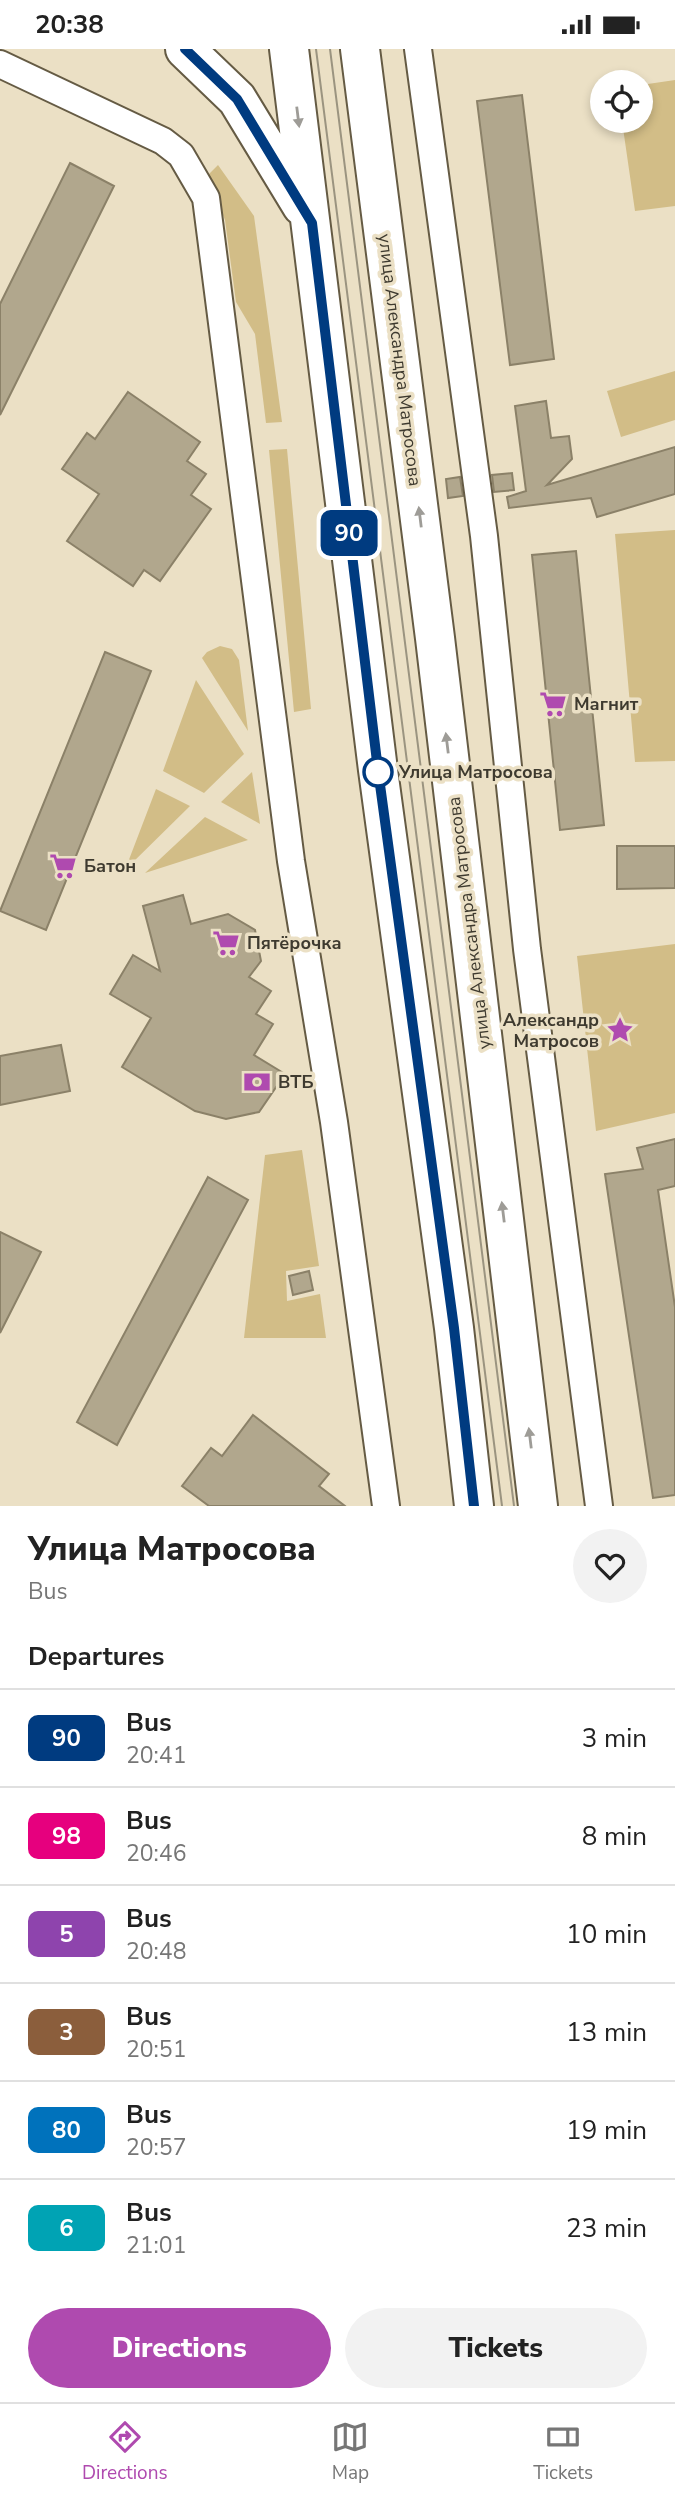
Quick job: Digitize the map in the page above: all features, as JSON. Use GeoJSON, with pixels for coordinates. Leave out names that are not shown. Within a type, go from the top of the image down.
{"type":"FeatureCollection","features":[{"type":"Feature","properties":{"kind":"highway"},"geometry":{"type":"LineString","coordinates":[[185,49],[237,99],[312,223]]}},
{"type":"Feature","properties":{"kind":"highway"},"geometry":{"type":"LineString","coordinates":[[289,49],[380,784],[454,1328],[474,1506]]}},
{"type":"Feature","properties":{"kind":"highway","name":"улица Александра Матросова"},"geometry":{"type":"LineString","coordinates":[[360,49],[538,1506]]}},
{"type":"Feature","properties":{"kind":"highway"},"geometry":{"type":"LineString","coordinates":[[366,95],[383,49]]}},
{"type":"Feature","properties":{"kind":"street"},"geometry":{"type":"LineString","coordinates":[[418,49],[484,536],[527,949],[599,1506]]}},
{"type":"Feature","properties":{"kind":"street"},"geometry":{"type":"LineString","coordinates":[[0,64],[163,141],[181,155],[206,198],[291,861],[334,1122],[386,1506]]}},
{"type":"Feature","properties":{"kind":"shaded area"},"geometry":{"type":"Polygon","coordinates":[[[675,80],[675,206],[635,211],[624,133],[653,133],[653,83],[675,80]]]}},
{"type":"Feature","properties":{"kind":"shaded area"},"geometry":{"type":"Polygon","coordinates":[[[218,165],[254,216],[282,422],[266,423],[255,334],[236,302],[225,220],[207,176],[218,165]]]}},
{"type":"Feature","properties":{"kind":"shaded area"},"geometry":{"type":"Polygon","coordinates":[[[675,371],[675,420],[621,437],[607,391],[675,371]]]}},
{"type":"Feature","properties":{"kind":"shaded area"},"geometry":{"type":"Polygon","coordinates":[[[287,449],[311,709],[294,712],[269,450],[287,449]]]}},
{"type":"Feature","properties":{"kind":"shaded area"},"geometry":{"type":"Polygon","coordinates":[[[675,530],[675,761],[635,762],[615,534],[675,530]]]}},
{"type":"Feature","properties":{"kind":"shaded area"},"geometry":{"type":"Polygon","coordinates":[[[220,646],[232,649],[239,660],[248,731],[202,658],[207,652],[220,646]]]}},
{"type":"Feature","properties":{"kind":"shaded area"},"geometry":{"type":"Polygon","coordinates":[[[196,680],[244,754],[204,793],[163,771],[196,680]]]}},
{"type":"Feature","properties":{"kind":"shaded area"},"geometry":{"type":"Polygon","coordinates":[[[252,772],[260,824],[221,802],[252,772]]]}},
{"type":"Feature","properties":{"kind":"shaded area"},"geometry":{"type":"Polygon","coordinates":[[[156,789],[190,806],[125,870],[156,789]]]}},
{"type":"Feature","properties":{"kind":"shaded area"},"geometry":{"type":"Polygon","coordinates":[[[205,817],[248,840],[145,873],[205,817]]]}},
{"type":"Feature","properties":{"kind":"shaded area"},"geometry":{"type":"Polygon","coordinates":[[[675,944],[675,1113],[596,1131],[577,956],[675,944]]]}},
{"type":"Feature","properties":{"kind":"shaded area"},"geometry":{"type":"Polygon","coordinates":[[[302,1150],[319,1266],[286,1271],[287,1301],[320,1294],[326,1338],[244,1338],[265,1155],[302,1150]]]}},
{"type":"Feature","properties":{"kind":"building"},"geometry":{"type":"Polygon","coordinates":[[[522,95],[554,359],[510,365],[477,101],[522,95]]]}},
{"type":"Feature","properties":{"kind":"building"},"geometry":{"type":"Polygon","coordinates":[[[70,163],[114,186],[0,415],[0,304],[70,163]]]}},
{"type":"Feature","properties":{"kind":"building"},"geometry":{"type":"Polygon","coordinates":[[[128,392],[200,442],[187,461],[206,474],[191,495],[211,509],[160,581],[144,570],[133,586],[67,541],[99,494],[62,469],[87,433],[95,439],[128,392]]]}},
{"type":"Feature","properties":{"kind":"building"},"geometry":{"type":"Polygon","coordinates":[[[546,401],[551,438],[569,436],[572,459],[547,485],[675,447],[675,494],[597,517],[591,498],[509,508],[507,497],[526,491],[515,406],[546,401]]]}},
{"type":"Feature","properties":{"kind":"building"},"geometry":{"type":"Polygon","coordinates":[[[512,473],[514,490],[494,492],[492,475],[512,473]]]}},
{"type":"Feature","properties":{"kind":"building"},"geometry":{"type":"Polygon","coordinates":[[[460,477],[463,496],[448,498],[446,479],[460,477]]]}},
{"type":"Feature","properties":{"kind":"building"},"geometry":{"type":"Polygon","coordinates":[[[576,551],[604,825],[560,830],[532,555],[576,551]]]}},
{"type":"Feature","properties":{"kind":"building"},"geometry":{"type":"Polygon","coordinates":[[[105,652],[151,671],[46,930],[0,911],[105,652]]]}},
{"type":"Feature","properties":{"kind":"building"},"geometry":{"type":"Polygon","coordinates":[[[617,846],[675,846],[675,888],[617,889],[617,846]]]}},
{"type":"Feature","properties":{"kind":"building"},"geometry":{"type":"Polygon","coordinates":[[[183,895],[191,924],[228,914],[255,930],[261,961],[249,977],[271,991],[256,1014],[273,1024],[254,1055],[285,1074],[259,1112],[226,1119],[195,1111],[122,1067],[151,1018],[110,994],[133,955],[160,971],[143,906],[183,895]]]}},
{"type":"Feature","properties":{"kind":"building"},"geometry":{"type":"Polygon","coordinates":[[[61,1045],[70,1091],[0,1105],[0,1056],[61,1045]]]}},
{"type":"Feature","properties":{"kind":"building"},"geometry":{"type":"Polygon","coordinates":[[[675,1139],[675,1186],[658,1190],[675,1307],[675,1495],[653,1498],[605,1174],[643,1169],[637,1148],[675,1139]]]}},
{"type":"Feature","properties":{"kind":"building"},"geometry":{"type":"Polygon","coordinates":[[[208,1177],[248,1200],[117,1445],[77,1422],[208,1177]]]}},
{"type":"Feature","properties":{"kind":"building"},"geometry":{"type":"Polygon","coordinates":[[[0,1232],[41,1252],[0,1333],[0,1232]]]}},
{"type":"Feature","properties":{"kind":"building"},"geometry":{"type":"Polygon","coordinates":[[[309,1271],[313,1290],[293,1295],[289,1276],[309,1271]]]}},
{"type":"Feature","properties":{"kind":"building"},"geometry":{"type":"Polygon","coordinates":[[[253,1415],[329,1474],[319,1486],[345,1506],[209,1506],[182,1486],[211,1448],[222,1456],[253,1415]]]}},
{"type":"Feature","properties":{"kind":"tram line"},"geometry":{"type":"LineString","coordinates":[[316,49],[502,1506]]}},
{"type":"Feature","properties":{"kind":"tram line"},"geometry":{"type":"LineString","coordinates":[[330,49],[514,1506]]}},
{"type":"Feature","properties":{"kind":"bus line","name":"90"},"geometry":{"type":"LineString","coordinates":[[185,49],[237,99],[312,223],[378,770],[466,1419],[474,1506]]}},
{"type":"Feature","properties":{"kind":"place","name":"Магнит"},"geometry":{"type":"Point","coordinates":[553,704]}},
{"type":"Feature","properties":{"kind":"place","name":"Улица Матросова"},"geometry":{"type":"Point","coordinates":[378,772]}},
{"type":"Feature","properties":{"kind":"place","name":"Батон"},"geometry":{"type":"Point","coordinates":[63,866]}},
{"type":"Feature","properties":{"kind":"place","name":"Пятёрочка"},"geometry":{"type":"Point","coordinates":[226,943]}},
{"type":"Feature","properties":{"kind":"place","name":"Александр Матросов"},"geometry":{"type":"Point","coordinates":[620,1030]}},
{"type":"Feature","properties":{"kind":"place","name":"ВТБ"},"geometry":{"type":"Point","coordinates":[257,1082]}}]}
